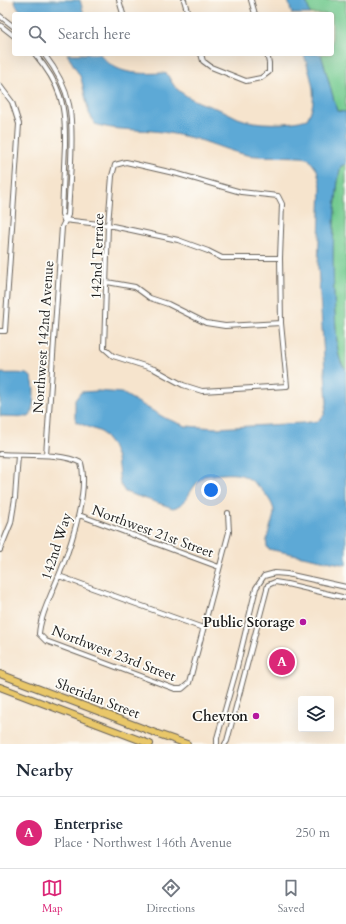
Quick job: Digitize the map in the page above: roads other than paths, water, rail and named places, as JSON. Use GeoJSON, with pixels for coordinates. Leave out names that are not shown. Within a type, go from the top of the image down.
{"type":"FeatureCollection","features":[{"type":"Feature","properties":{"kind":"main road","name":"Sheridan Street"},"geometry":{"type":"LineString","coordinates":[[0,674],[187,744]]}},
{"type":"Feature","properties":{"kind":"main road","name":"Sheridan Street"},"geometry":{"type":"LineString","coordinates":[[0,687],[150,744]]}},
{"type":"Feature","properties":{"kind":"street"},"geometry":{"type":"LineString","coordinates":[[119,0],[123,12]]}},
{"type":"Feature","properties":{"kind":"street"},"geometry":{"type":"LineString","coordinates":[[184,0],[187,12]]}},
{"type":"Feature","properties":{"kind":"street"},"geometry":{"type":"LineString","coordinates":[[251,0],[254,12]]}},
{"type":"Feature","properties":{"kind":"street"},"geometry":{"type":"LineString","coordinates":[[0,16],[12,25]]}},
{"type":"Feature","properties":{"kind":"street"},"geometry":{"type":"LineString","coordinates":[[0,25],[12,34]]}},
{"type":"Feature","properties":{"kind":"street","name":"Northwest 142nd Avenue"},"geometry":{"type":"LineString","coordinates":[[36,56],[55,83],[60,95],[63,109],[66,131],[62,214],[64,220]]}},
{"type":"Feature","properties":{"kind":"street","name":"Northwest 142nd Avenue"},"geometry":{"type":"LineString","coordinates":[[46,56],[52,63],[62,83],[69,102],[72,121],[68,215],[64,220],[60,241],[46,455]]}},
{"type":"Feature","properties":{"kind":"street"},"geometry":{"type":"LineString","coordinates":[[202,56],[203,61],[211,67],[246,81],[261,78],[269,72],[267,56]]}},
{"type":"Feature","properties":{"kind":"street"},"geometry":{"type":"LineString","coordinates":[[0,86],[12,102],[18,124],[5,331],[0,331]]}},
{"type":"Feature","properties":{"kind":"street","name":"142nd Terrace"},"geometry":{"type":"LineString","coordinates":[[280,258],[282,204],[278,196],[241,192],[178,174],[126,162],[115,165],[112,176],[108,225],[104,348],[113,356],[154,369],[183,385],[202,391],[287,386],[281,323]]}},
{"type":"Feature","properties":{"kind":"street"},"geometry":{"type":"LineString","coordinates":[[64,220],[108,225],[178,240],[222,258],[280,258],[281,323],[225,326],[206,323],[168,304],[150,298],[135,287],[107,282]]}},
{"type":"Feature","properties":{"kind":"street"},"geometry":{"type":"LineString","coordinates":[[0,454],[46,455]]}},
{"type":"Feature","properties":{"kind":"street"},"geometry":{"type":"LineString","coordinates":[[0,550],[10,523],[15,498],[18,455]]}},
{"type":"Feature","properties":{"kind":"street","name":"142nd Way"},"geometry":{"type":"LineString","coordinates":[[38,634],[39,625],[59,576],[79,515],[83,472],[80,463],[73,459],[46,455]]}},
{"type":"Feature","properties":{"kind":"street"},"geometry":{"type":"LineString","coordinates":[[59,576],[203,628],[229,532],[228,513]]}},
{"type":"Feature","properties":{"kind":"street","name":"Northwest 21st Street"},"geometry":{"type":"LineString","coordinates":[[79,515],[219,567]]}},
{"type":"Feature","properties":{"kind":"street"},"geometry":{"type":"LineString","coordinates":[[217,744],[217,738],[256,588],[264,576],[275,573],[287,574],[346,587]]}},
{"type":"Feature","properties":{"kind":"street"},"geometry":{"type":"LineString","coordinates":[[225,744],[268,586],[275,582],[346,598]]}},
{"type":"Feature","properties":{"kind":"street","name":"Northwest 23rd Street"},"geometry":{"type":"LineString","coordinates":[[38,634],[46,641],[175,689],[182,689],[189,683],[203,628]]}},
{"type":"Feature","properties":{"kind":"water"},"geometry":{"type":"Polygon","coordinates":[[[14,0],[80,0],[83,12],[23,12],[17,7],[14,0]]]}},
{"type":"Feature","properties":{"kind":"water"},"geometry":{"type":"Polygon","coordinates":[[[288,0],[306,0],[309,12],[291,12],[288,0]]]}},
{"type":"Feature","properties":{"kind":"water"},"geometry":{"type":"Polygon","coordinates":[[[68,56],[102,56],[106,61],[120,70],[136,73],[167,74],[173,84],[182,93],[205,105],[224,111],[236,117],[253,122],[282,123],[307,119],[313,103],[313,87],[305,56],[322,56],[337,111],[346,112],[346,164],[341,166],[338,182],[333,254],[337,344],[341,362],[346,369],[346,565],[268,549],[267,542],[274,513],[271,502],[257,485],[241,475],[228,474],[204,476],[194,486],[183,503],[173,508],[125,492],[120,484],[117,458],[112,446],[101,432],[76,422],[75,400],[81,392],[98,391],[122,393],[165,418],[186,426],[216,428],[318,421],[324,415],[327,403],[318,266],[321,186],[317,170],[308,158],[247,155],[177,135],[154,131],[111,128],[95,124],[89,113],[81,78],[68,56]]]}},
{"type":"Feature","properties":{"kind":"water"},"geometry":{"type":"Polygon","coordinates":[[[0,373],[23,374],[29,375],[32,378],[34,396],[31,414],[29,417],[0,416],[0,373]]]}},
{"type":"Feature","properties":{"kind":"place","name":"Public Storage"},"geometry":{"type":"Point","coordinates":[303,622]}},
{"type":"Feature","properties":{"kind":"place","name":"Enterprise"},"geometry":{"type":"Point","coordinates":[282,662]}},
{"type":"Feature","properties":{"kind":"place","name":"Chevron"},"geometry":{"type":"Point","coordinates":[256,716]}}]}
